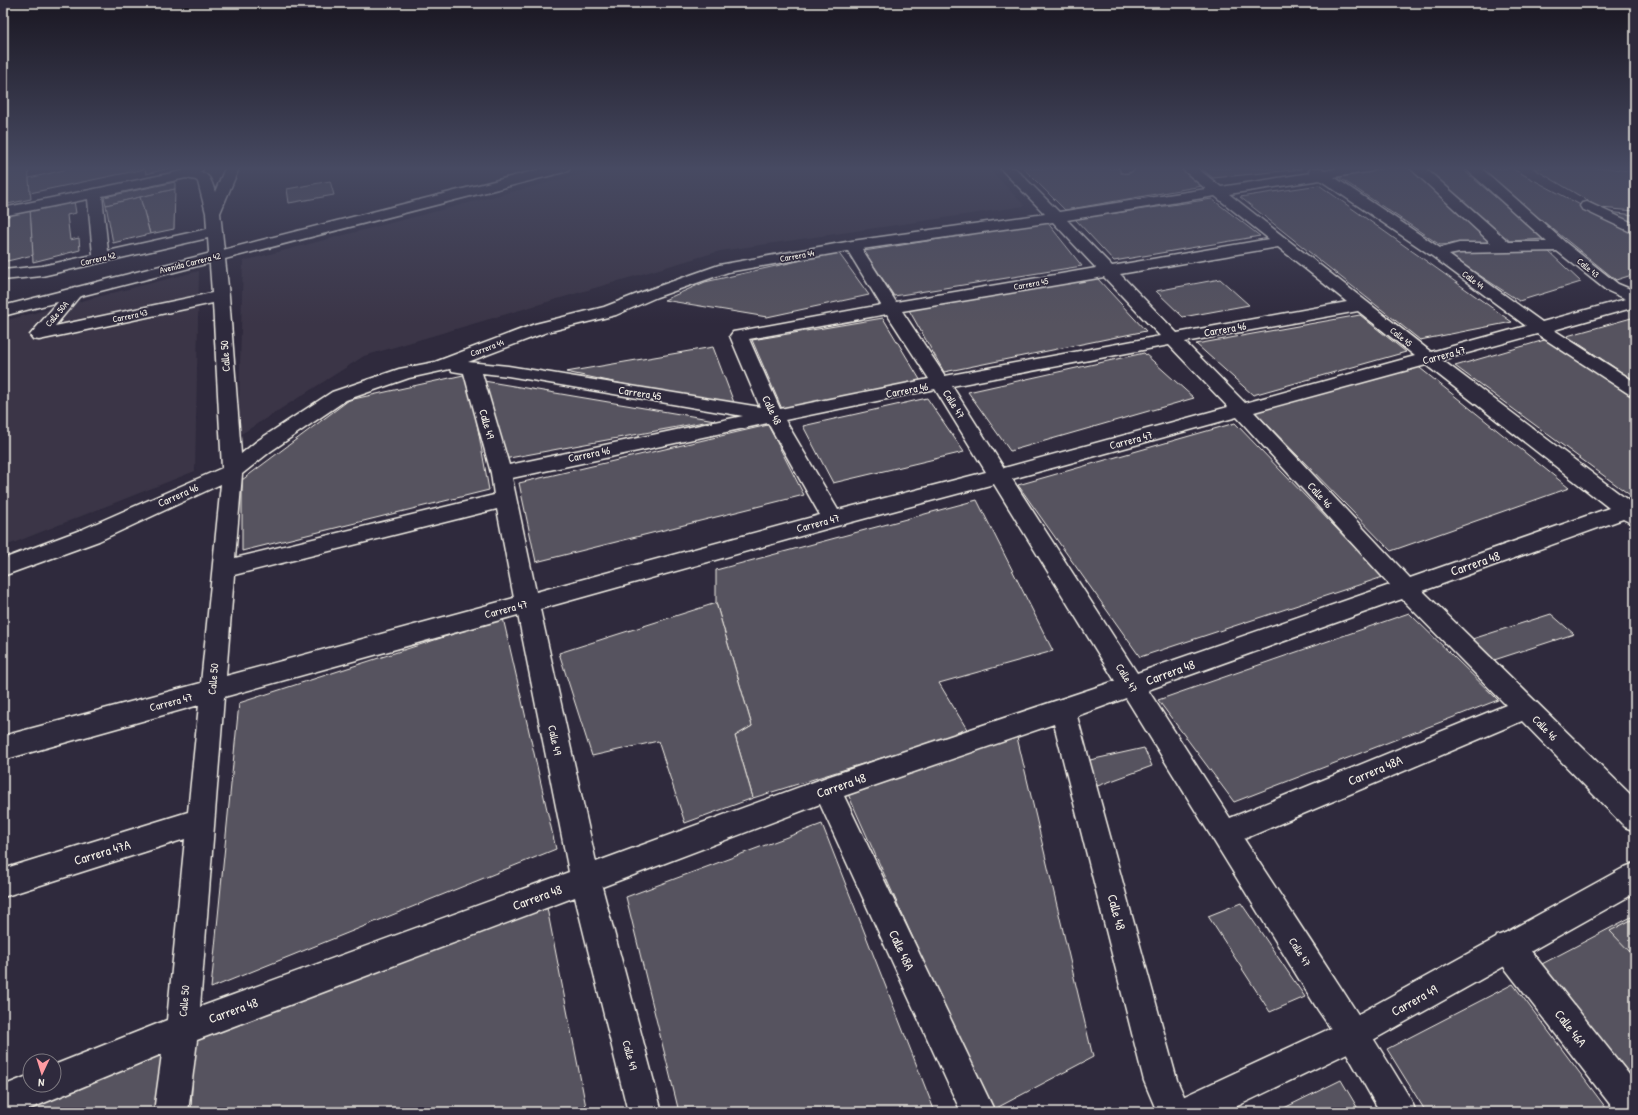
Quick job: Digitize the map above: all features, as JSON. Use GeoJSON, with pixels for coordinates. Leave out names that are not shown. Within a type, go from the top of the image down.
{"type":"FeatureCollection","features":[{"type":"Feature","properties":{"kind":"main road"},"geometry":{"type":"LineString","coordinates":[[97,220],[101,258]]}},
{"type":"Feature","properties":{"kind":"main road","name":"Calle 50"},"geometry":{"type":"LineString","coordinates":[[172,1112],[182,1030],[232,471],[221,296],[214,220]]}},
{"type":"Feature","properties":{"kind":"main road","name":"Avenida Carrera 42"},"geometry":{"type":"LineString","coordinates":[[3,297],[312,220]]}},
{"type":"Feature","properties":{"kind":"main road","name":"Avenida Carrera 42"},"geometry":{"type":"LineString","coordinates":[[3,311],[75,292],[216,244],[325,220]]}},
{"type":"Feature","properties":{"kind":"main road","name":"Carrera 44"},"geometry":{"type":"LineString","coordinates":[[339,396],[405,373],[440,367],[540,328],[610,311],[708,273],[725,268],[852,246],[1035,220]]}},
{"type":"Feature","properties":{"kind":"main road","name":"Calle 46"},"geometry":{"type":"LineString","coordinates":[[1059,220],[1241,410],[1406,588],[1635,818]]}},
{"type":"Feature","properties":{"kind":"main road","name":"Calle 45"},"geometry":{"type":"LineString","coordinates":[[1253,220],[1429,359],[1632,511]]}},
{"type":"Feature","properties":{"kind":"main road","name":"Calle 44"},"geometry":{"type":"LineString","coordinates":[[1389,220],[1437,253],[1541,329],[1635,390]]}},
{"type":"Feature","properties":{"kind":"main road"},"geometry":{"type":"LineString","coordinates":[[1475,220],[1504,246]]}},
{"type":"Feature","properties":{"kind":"main road","name":"Calle 43"},"geometry":{"type":"LineString","coordinates":[[1531,220],[1612,288],[1635,298]]}},
{"type":"Feature","properties":{"kind":"main road"},"geometry":{"type":"LineString","coordinates":[[1615,220],[1635,230]]}},
{"type":"Feature","properties":{"kind":"main road","name":"Carrera 45"},"geometry":{"type":"LineString","coordinates":[[783,327],[1280,242]]}},
{"type":"Feature","properties":{"kind":"main road","name":"Carrera 42"},"geometry":{"type":"LineString","coordinates":[[3,275],[42,271],[101,258],[216,244]]}},
{"type":"Feature","properties":{"kind":"main road","name":"Calle 47"},"geometry":{"type":"LineString","coordinates":[[852,246],[893,308],[1329,999],[1353,1034],[1399,1112]]}},
{"type":"Feature","properties":{"kind":"main road"},"geometry":{"type":"LineString","coordinates":[[1437,253],[1459,248],[1561,246]]}},
{"type":"Feature","properties":{"kind":"main road","name":"Calle 50A"},"geometry":{"type":"LineString","coordinates":[[39,335],[75,292]]}},
{"type":"Feature","properties":{"kind":"main road","name":"Carrera 43"},"geometry":{"type":"LineString","coordinates":[[39,335],[221,296]]}},
{"type":"Feature","properties":{"kind":"main road","name":"Carrera 47"},"geometry":{"type":"LineString","coordinates":[[3,748],[833,519],[999,476],[1541,329],[1635,302]]}},
{"type":"Feature","properties":{"kind":"main road","name":"Carrera 46"},"geometry":{"type":"LineString","coordinates":[[501,473],[772,415],[1172,339],[1361,305]]}},
{"type":"Feature","properties":{"kind":"main road","name":"Calle 48"},"geometry":{"type":"LineString","coordinates":[[783,327],[739,336],[772,415],[833,519]]}},
{"type":"Feature","properties":{"kind":"main road","name":"Carrera 45"},"geometry":{"type":"LineString","coordinates":[[440,367],[508,371],[772,415]]}},
{"type":"Feature","properties":{"kind":"main road","name":"Calle 49"},"geometry":{"type":"LineString","coordinates":[[471,368],[501,473],[505,500],[584,879],[645,1112]]}},
{"type":"Feature","properties":{"kind":"main road","name":"Carrera 46"},"geometry":{"type":"LineString","coordinates":[[3,568],[91,535],[232,471],[264,446],[339,396]]}},
{"type":"Feature","properties":{"kind":"main road"},"geometry":{"type":"LineString","coordinates":[[223,569],[505,500]]}},
{"type":"Feature","properties":{"kind":"main road","name":"Carrera 48"},"geometry":{"type":"LineString","coordinates":[[62,1079],[182,1030],[827,789],[1063,710],[1406,588],[1632,511]]}},
{"type":"Feature","properties":{"kind":"main road","name":"Carrera 48A"},"geometry":{"type":"LineString","coordinates":[[1225,833],[1525,708]]}},
{"type":"Feature","properties":{"kind":"main road","name":"Calle 48"},"geometry":{"type":"LineString","coordinates":[[1063,710],[1161,1081],[1174,1112]]}},
{"type":"Feature","properties":{"kind":"main road","name":"Calle 48A"},"geometry":{"type":"LineString","coordinates":[[827,789],[978,1112]]}},
{"type":"Feature","properties":{"kind":"main road","name":"Carrera 47A"},"geometry":{"type":"LineString","coordinates":[[3,883],[201,821]]}},
{"type":"Feature","properties":{"kind":"main road","name":"Carrera 49"},"geometry":{"type":"LineString","coordinates":[[1188,1112],[1353,1034],[1635,877]]}},
{"type":"Feature","properties":{"kind":"main road","name":"Calle 46A"},"geometry":{"type":"LineString","coordinates":[[1508,948],[1635,1109]]}},
{"type":"Feature","properties":{"kind":"main road"},"geometry":{"type":"LineString","coordinates":[[3,1103],[27,1093]]}},
{"type":"Feature","properties":{"kind":"shaded area"},"geometry":{"type":"Polygon","coordinates":[[[402,220],[930,220],[720,251],[364,356],[238,436],[243,261],[402,220]]]}},
{"type":"Feature","properties":{"kind":"shaded area"},"geometry":{"type":"Polygon","coordinates":[[[199,271],[195,471],[3,547],[3,321],[199,271]]]}},
{"type":"Feature","properties":{"kind":"building"},"geometry":{"type":"Polygon","coordinates":[[[3,220],[31,220],[33,255],[3,262],[3,220]]]}},
{"type":"Feature","properties":{"kind":"building"},"geometry":{"type":"Polygon","coordinates":[[[31,220],[68,220],[70,240],[79,238],[80,250],[33,262],[31,220]]]}},
{"type":"Feature","properties":{"kind":"building"},"geometry":{"type":"Polygon","coordinates":[[[109,220],[146,220],[150,234],[113,243],[109,220]]]}},
{"type":"Feature","properties":{"kind":"building"},"geometry":{"type":"Polygon","coordinates":[[[146,220],[174,220],[174,229],[150,234],[146,220]]]}},
{"type":"Feature","properties":{"kind":"building"},"geometry":{"type":"Polygon","coordinates":[[[1076,220],[1239,220],[1260,236],[1114,261],[1076,220]]]}},
{"type":"Feature","properties":{"kind":"building"},"geometry":{"type":"Polygon","coordinates":[[[1269,220],[1368,220],[1512,322],[1420,340],[1269,220]]]}},
{"type":"Feature","properties":{"kind":"building"},"geometry":{"type":"Polygon","coordinates":[[[1403,220],[1523,220],[1545,239],[1440,245],[1403,220]]]}},
{"type":"Feature","properties":{"kind":"building"},"geometry":{"type":"Polygon","coordinates":[[[1542,220],[1609,220],[1635,234],[1635,274],[1616,280],[1542,220]]]}},
{"type":"Feature","properties":{"kind":"building"},"geometry":{"type":"Polygon","coordinates":[[[1625,220],[1635,220],[1635,225],[1625,220]]]}},
{"type":"Feature","properties":{"kind":"building"},"geometry":{"type":"Polygon","coordinates":[[[1047,222],[1082,266],[894,296],[864,251],[1047,222]]]}},
{"type":"Feature","properties":{"kind":"building"},"geometry":{"type":"Polygon","coordinates":[[[1547,250],[1581,282],[1519,301],[1447,254],[1547,250]]]}},
{"type":"Feature","properties":{"kind":"building"},"geometry":{"type":"Polygon","coordinates":[[[838,252],[869,295],[767,317],[664,300],[705,282],[838,252]]]}},
{"type":"Feature","properties":{"kind":"building"},"geometry":{"type":"Polygon","coordinates":[[[1097,278],[1146,331],[944,372],[909,310],[1097,278]]]}},
{"type":"Feature","properties":{"kind":"building"},"geometry":{"type":"Polygon","coordinates":[[[1220,279],[1249,305],[1183,317],[1156,291],[1220,279]]]}},
{"type":"Feature","properties":{"kind":"building"},"geometry":{"type":"Polygon","coordinates":[[[1360,315],[1406,352],[1253,395],[1196,344],[1360,315]]]}},
{"type":"Feature","properties":{"kind":"building"},"geometry":{"type":"Polygon","coordinates":[[[1635,317],[1635,381],[1567,336],[1635,317]]]}},
{"type":"Feature","properties":{"kind":"building"},"geometry":{"type":"Polygon","coordinates":[[[883,318],[922,383],[782,409],[752,340],[883,318]]]}},
{"type":"Feature","properties":{"kind":"building"},"geometry":{"type":"Polygon","coordinates":[[[1548,339],[1635,399],[1635,493],[1630,495],[1455,366],[1548,339]]]}},
{"type":"Feature","properties":{"kind":"building"},"geometry":{"type":"Polygon","coordinates":[[[713,347],[736,408],[566,372],[713,347]]]}},
{"type":"Feature","properties":{"kind":"building"},"geometry":{"type":"Polygon","coordinates":[[[1144,353],[1194,398],[1010,451],[968,392],[1144,353]]]}},
{"type":"Feature","properties":{"kind":"building"},"geometry":{"type":"Polygon","coordinates":[[[1415,364],[1569,488],[1391,551],[1252,409],[1415,364]]]}},
{"type":"Feature","properties":{"kind":"building"},"geometry":{"type":"Polygon","coordinates":[[[468,374],[489,490],[242,551],[242,480],[349,400],[468,374]]]}},
{"type":"Feature","properties":{"kind":"building"},"geometry":{"type":"Polygon","coordinates":[[[484,381],[715,420],[504,459],[484,381]]]}},
{"type":"Feature","properties":{"kind":"building"},"geometry":{"type":"Polygon","coordinates":[[[927,398],[964,452],[833,483],[803,426],[927,398]]]}},
{"type":"Feature","properties":{"kind":"building"},"geometry":{"type":"Polygon","coordinates":[[[1235,423],[1383,577],[1140,657],[1018,485],[1235,423]]]}},
{"type":"Feature","properties":{"kind":"building"},"geometry":{"type":"Polygon","coordinates":[[[768,425],[804,495],[536,562],[519,483],[768,425]]]}},
{"type":"Feature","properties":{"kind":"building"},"geometry":{"type":"Polygon","coordinates":[[[977,500],[1053,651],[939,683],[968,731],[753,798],[735,736],[752,726],[716,603],[716,570],[977,500]]]}},
{"type":"Feature","properties":{"kind":"building"},"geometry":{"type":"Polygon","coordinates":[[[716,603],[752,726],[735,736],[753,798],[685,823],[658,741],[592,756],[559,653],[716,603]]]}},
{"type":"Feature","properties":{"kind":"building"},"geometry":{"type":"Polygon","coordinates":[[[1409,613],[1498,700],[1234,802],[1158,700],[1409,613]]]}},
{"type":"Feature","properties":{"kind":"building"},"geometry":{"type":"Polygon","coordinates":[[[1551,614],[1574,634],[1488,662],[1466,641],[1551,614]]]}},
{"type":"Feature","properties":{"kind":"building"},"geometry":{"type":"Polygon","coordinates":[[[503,618],[556,849],[211,988],[239,703],[503,618]]]}},
{"type":"Feature","properties":{"kind":"building"},"geometry":{"type":"Polygon","coordinates":[[[1016,733],[1093,1057],[991,1111],[847,792],[1016,733]]]}},
{"type":"Feature","properties":{"kind":"building"},"geometry":{"type":"Polygon","coordinates":[[[1144,748],[1152,766],[1092,788],[1090,760],[1144,748]]]}},
{"type":"Feature","properties":{"kind":"building"},"geometry":{"type":"Polygon","coordinates":[[[822,824],[935,1112],[679,1112],[626,897],[822,824]]]}},
{"type":"Feature","properties":{"kind":"building"},"geometry":{"type":"Polygon","coordinates":[[[1241,903],[1305,997],[1270,1012],[1208,916],[1241,903]]]}},
{"type":"Feature","properties":{"kind":"building"},"geometry":{"type":"Polygon","coordinates":[[[547,908],[587,1112],[191,1112],[194,1040],[547,908]]]}},
{"type":"Feature","properties":{"kind":"building"},"geometry":{"type":"Polygon","coordinates":[[[1635,915],[1635,1084],[1540,965],[1635,915]]]}},
{"type":"Feature","properties":{"kind":"building"},"geometry":{"type":"Polygon","coordinates":[[[1631,920],[1635,923],[1635,957],[1610,931],[1631,920]]]}},
{"type":"Feature","properties":{"kind":"building"},"geometry":{"type":"Polygon","coordinates":[[[1513,984],[1609,1112],[1426,1112],[1387,1049],[1513,984]]]}},
{"type":"Feature","properties":{"kind":"building"},"geometry":{"type":"Polygon","coordinates":[[[163,1049],[154,1112],[5,1112],[53,1093],[62,1093],[62,1089],[163,1049]]]}},
{"type":"Feature","properties":{"kind":"building"},"geometry":{"type":"Polygon","coordinates":[[[1341,1080],[1360,1112],[1276,1112],[1341,1080]]]}}]}
